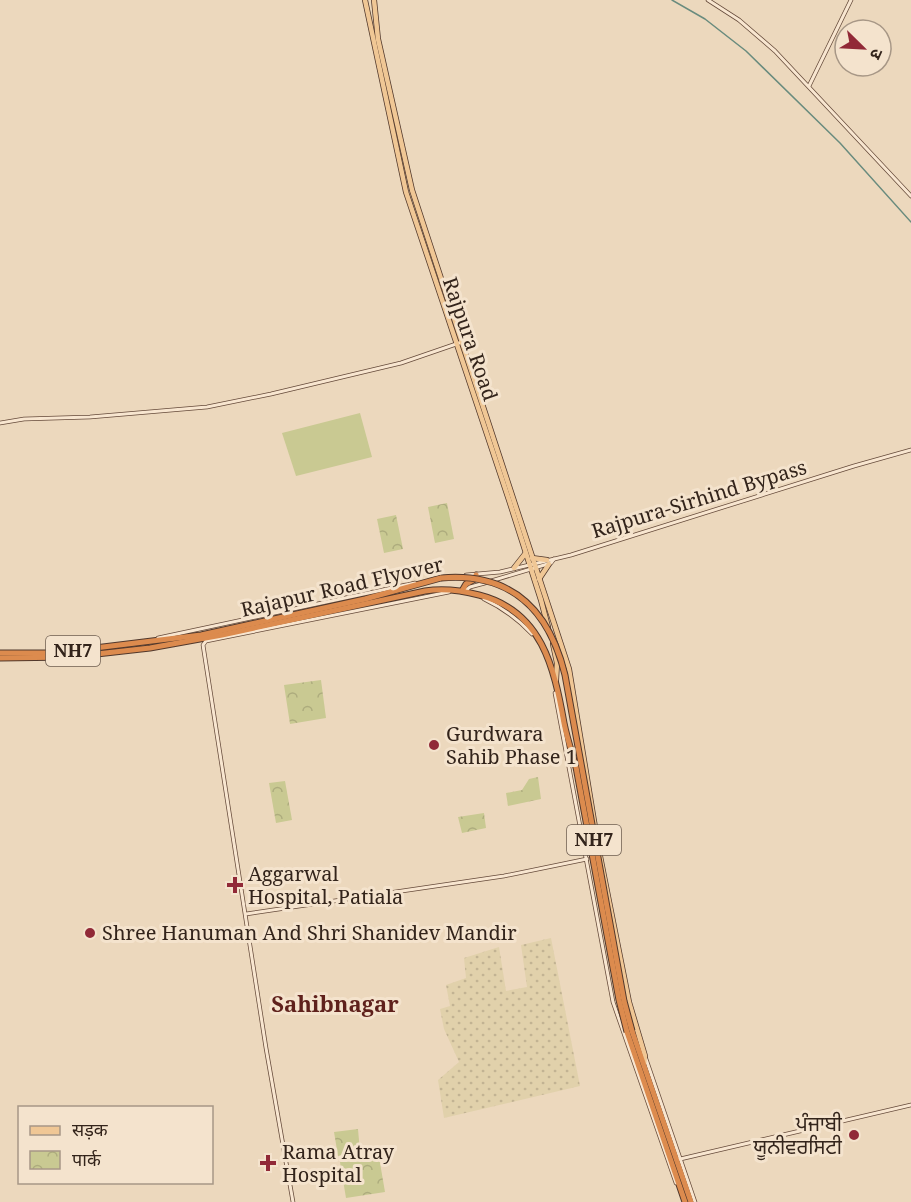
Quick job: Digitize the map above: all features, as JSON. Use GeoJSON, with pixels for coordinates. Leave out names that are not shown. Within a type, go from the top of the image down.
{"type":"FeatureCollection","features":[{"type":"Feature","properties":{"kind":"highway"},"geometry":{"type":"LineString","coordinates":[[464,591],[464,586],[475,579],[476,575]]}},
{"type":"Feature","properties":{"kind":"highway","name":"Rajapur Road Flyover"},"geometry":{"type":"LineString","coordinates":[[145,642],[201,635],[344,606],[441,578],[473,578],[507,589],[528,604],[547,626],[558,648],[565,675],[630,1032],[645,1061]]}},
{"type":"Feature","properties":{"kind":"highway","name":"NH7"},"geometry":{"type":"LineString","coordinates":[[0,658],[70,657],[150,648],[200,640],[344,606],[441,588],[464,591]]}},
{"type":"Feature","properties":{"kind":"highway","name":"Rajpura Road"},"geometry":{"type":"LineString","coordinates":[[464,591],[492,600],[521,618],[541,642],[552,667],[576,767]]}},
{"type":"Feature","properties":{"kind":"highway","name":"NH7"},"geometry":{"type":"LineString","coordinates":[[0,653],[54,653],[145,642]]}},
{"type":"Feature","properties":{"kind":"highway","name":"Rajapur Road Flyover"},"geometry":{"type":"LineString","coordinates":[[576,767],[619,1000],[676,1160]]}},
{"type":"Feature","properties":{"kind":"highway","name":"NH7"},"geometry":{"type":"LineString","coordinates":[[645,1061],[676,1160],[693,1202]]}},
{"type":"Feature","properties":{"kind":"highway","name":"NH7"},"geometry":{"type":"LineString","coordinates":[[676,1160],[684,1202]]}},
{"type":"Feature","properties":{"kind":"main road","name":"Rajpura Road"},"geometry":{"type":"LineString","coordinates":[[365,0],[399,168],[525,553],[539,579],[567,661],[600,856],[628,1002],[645,1061]]}},
{"type":"Feature","properties":{"kind":"main road","name":"Rajpura Road"},"geometry":{"type":"LineString","coordinates":[[374,0],[378,39],[412,190],[532,565],[557,663],[556,684]]}},
{"type":"Feature","properties":{"kind":"main road"},"geometry":{"type":"LineString","coordinates":[[514,568],[523,559],[525,553]]}},
{"type":"Feature","properties":{"kind":"main road"},"geometry":{"type":"LineString","coordinates":[[532,565],[548,562]]}},
{"type":"Feature","properties":{"kind":"main road"},"geometry":{"type":"LineString","coordinates":[[539,579],[548,562]]}},
{"type":"Feature","properties":{"kind":"street"},"geometry":{"type":"LineString","coordinates":[[708,0],[759,36],[809,86],[911,196]]}},
{"type":"Feature","properties":{"kind":"street"},"geometry":{"type":"LineString","coordinates":[[809,86],[851,0]]}},
{"type":"Feature","properties":{"kind":"street"},"geometry":{"type":"LineString","coordinates":[[0,423],[24,419],[90,417],[207,407],[401,363],[462,342]]}},
{"type":"Feature","properties":{"kind":"street","name":"Rajpura-Sirhind Bypass"},"geometry":{"type":"LineString","coordinates":[[532,565],[911,450]]}},
{"type":"Feature","properties":{"kind":"street"},"geometry":{"type":"LineString","coordinates":[[145,642],[185,631],[439,578],[476,575],[532,565]]}},
{"type":"Feature","properties":{"kind":"street"},"geometry":{"type":"LineString","coordinates":[[464,591],[470,586],[532,565]]}},
{"type":"Feature","properties":{"kind":"street"},"geometry":{"type":"LineString","coordinates":[[293,1202],[262,1024],[203,645],[206,641],[451,591],[479,597],[501,607],[522,623],[533,635],[548,667],[556,695],[613,1002],[684,1202]]}},
{"type":"Feature","properties":{"kind":"street"},"geometry":{"type":"LineString","coordinates":[[246,914],[497,877],[600,856]]}},
{"type":"Feature","properties":{"kind":"street"},"geometry":{"type":"LineString","coordinates":[[676,1160],[911,1105]]}},
{"type":"Feature","properties":{"kind":"shaded area"},"geometry":{"type":"Polygon","coordinates":[[[551,938],[580,1086],[444,1118],[438,1080],[459,1062],[444,1029],[440,1009],[450,1006],[446,985],[466,978],[464,958],[499,947],[506,991],[527,987],[521,945],[551,938]]]}},
{"type":"Feature","properties":{"kind":"green space"},"geometry":{"type":"Polygon","coordinates":[[[360,413],[372,457],[296,476],[282,433],[360,413]]]}},
{"type":"Feature","properties":{"kind":"green space"},"geometry":{"type":"Polygon","coordinates":[[[447,503],[454,539],[435,543],[428,507],[447,503]]]}},
{"type":"Feature","properties":{"kind":"green space"},"geometry":{"type":"Polygon","coordinates":[[[396,515],[403,549],[384,553],[377,519],[396,515]]]}},
{"type":"Feature","properties":{"kind":"green space"},"geometry":{"type":"Polygon","coordinates":[[[321,680],[326,718],[290,724],[284,685],[321,680]]]}},
{"type":"Feature","properties":{"kind":"green space"},"geometry":{"type":"Polygon","coordinates":[[[538,777],[541,799],[508,806],[506,793],[522,790],[529,779],[538,777]]]}},
{"type":"Feature","properties":{"kind":"green space"},"geometry":{"type":"Polygon","coordinates":[[[285,781],[292,820],[276,823],[269,783],[285,781]]]}},
{"type":"Feature","properties":{"kind":"green space"},"geometry":{"type":"Polygon","coordinates":[[[484,813],[486,828],[462,833],[458,817],[484,813]]]}},
{"type":"Feature","properties":{"kind":"green space"},"geometry":{"type":"Polygon","coordinates":[[[358,1129],[360,1152],[338,1156],[334,1132],[358,1129]]]}},
{"type":"Feature","properties":{"kind":"green space"},"geometry":{"type":"Polygon","coordinates":[[[379,1157],[385,1192],[346,1198],[340,1162],[379,1157]]]}},
{"type":"Feature","properties":{"kind":"waterway"},"geometry":{"type":"LineString","coordinates":[[672,0],[705,19],[746,51],[840,143],[911,222]]}},
{"type":"Feature","properties":{"kind":"place","name":"Gurdwara Sahib Phase 1"},"geometry":{"type":"Point","coordinates":[434,745]}},
{"type":"Feature","properties":{"kind":"place","name":"Aggarwal Hospital, Patiala"},"geometry":{"type":"Point","coordinates":[235,885]}},
{"type":"Feature","properties":{"kind":"place","name":"Shree Hanuman And Shri Shanidev Mandir"},"geometry":{"type":"Point","coordinates":[90,933]}},
{"type":"Feature","properties":{"kind":"place","name":"ਪੰਜਾਬੀ ਯੂਨੀਵਰਸਿਟੀ"},"geometry":{"type":"Point","coordinates":[854,1135]}},
{"type":"Feature","properties":{"kind":"place","name":"Rama Atray Hospital"},"geometry":{"type":"Point","coordinates":[268,1163]}},
{"type":"Feature","properties":{"kind":"district","name":"Sahibnagar"},"geometry":{"type":"Point","coordinates":[335,1004]}}]}
